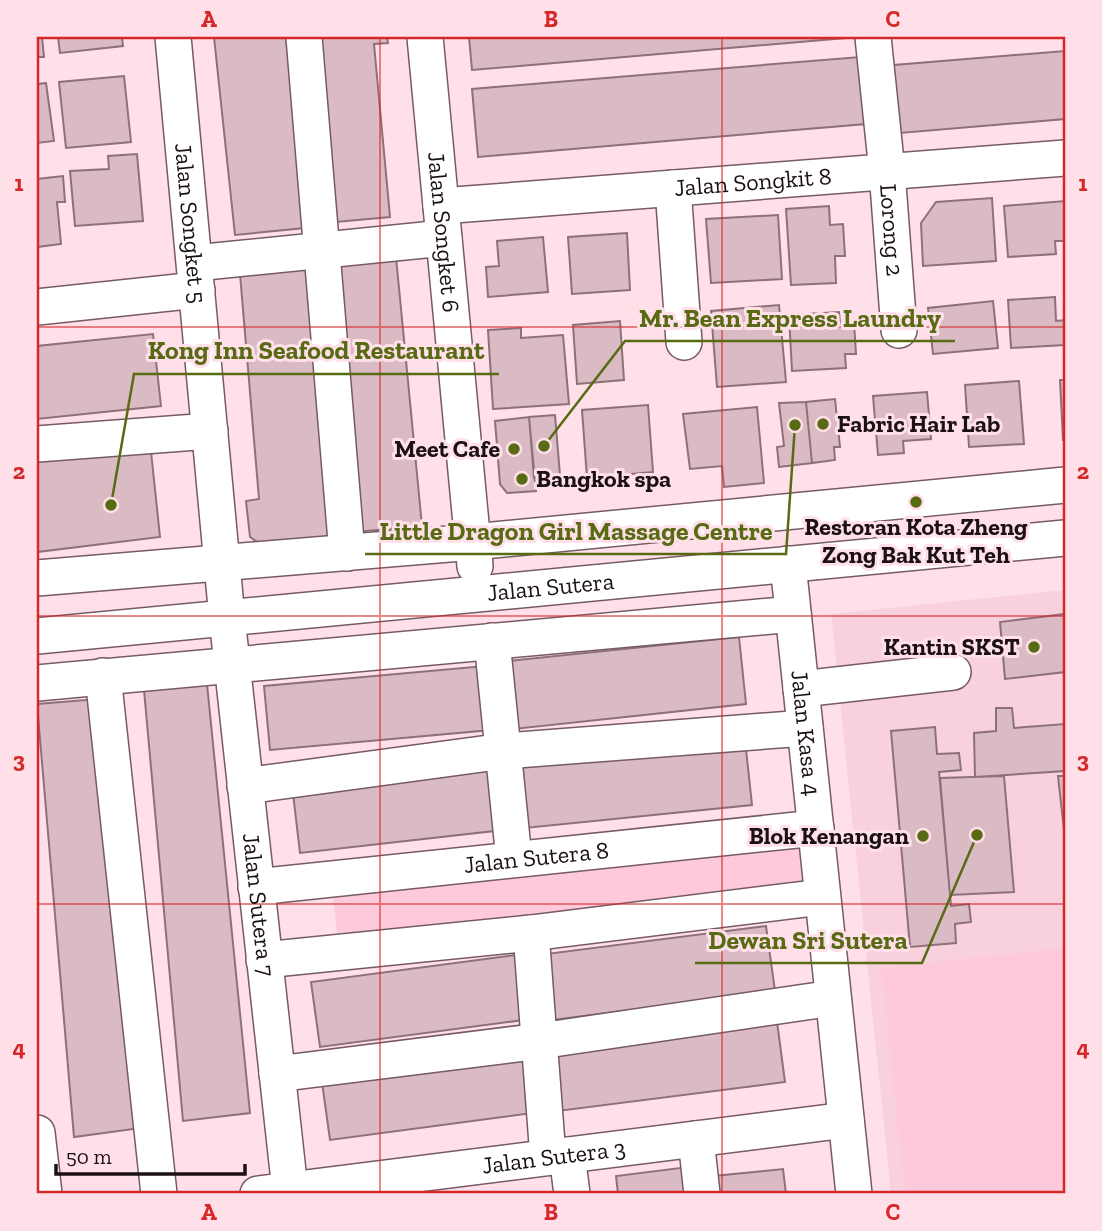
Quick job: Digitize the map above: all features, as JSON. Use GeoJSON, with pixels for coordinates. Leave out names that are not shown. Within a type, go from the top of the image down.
{"type":"FeatureCollection","features":[{"type":"Feature","properties":{"kind":"street","name":"Jalan Songket 5"},"geometry":{"type":"LineString","coordinates":[[173,37],[227,618]]}},
{"type":"Feature","properties":{"kind":"street"},"geometry":{"type":"LineString","coordinates":[[304,37],[347,553]]}},
{"type":"Feature","properties":{"kind":"street","name":"Jalan Songket 6"},"geometry":{"type":"LineString","coordinates":[[425,37],[477,594]]}},
{"type":"Feature","properties":{"kind":"street","name":"Lorong 2"},"geometry":{"type":"LineString","coordinates":[[873,37],[900,330]]}},
{"type":"Feature","properties":{"kind":"street","name":"Jalan Songkit 8"},"geometry":{"type":"LineString","coordinates":[[37,307],[196,276],[442,222],[673,188],[1065,158]]}},
{"type":"Feature","properties":{"kind":"street"},"geometry":{"type":"LineString","coordinates":[[673,188],[684,342]]}},
{"type":"Feature","properties":{"kind":"street"},"geometry":{"type":"LineString","coordinates":[[37,444],[210,431]]}},
{"type":"Feature","properties":{"kind":"street"},"geometry":{"type":"LineString","coordinates":[[37,578],[473,542],[1065,485]]}},
{"type":"Feature","properties":{"kind":"street","name":"Jalan Sutera"},"geometry":{"type":"LineString","coordinates":[[37,636],[1065,538]]}},
{"type":"Feature","properties":{"kind":"street","name":"Jalan Kasa 4"},"geometry":{"type":"LineString","coordinates":[[788,564],[854,1194]]}},
{"type":"Feature","properties":{"kind":"street","name":"Jalan Sutera"},"geometry":{"type":"LineString","coordinates":[[37,683],[793,614]]}},
{"type":"Feature","properties":{"kind":"street","name":"Jalan Sutera 7"},"geometry":{"type":"LineString","coordinates":[[227,618],[277,1074],[274,1192]]}},
{"type":"Feature","properties":{"kind":"street"},"geometry":{"type":"LineString","coordinates":[[492,641],[514,859]]}},
{"type":"Feature","properties":{"kind":"street"},"geometry":{"type":"LineString","coordinates":[[801,689],[953,672]]}},
{"type":"Feature","properties":{"kind":"street"},"geometry":{"type":"LineString","coordinates":[[103,676],[159,1194]]}},
{"type":"Feature","properties":{"kind":"street"},"geometry":{"type":"LineString","coordinates":[[245,786],[504,751],[805,728]]}},
{"type":"Feature","properties":{"kind":"street","name":"Jalan Sutera 8"},"geometry":{"type":"LineString","coordinates":[[256,887],[816,828]]}},
{"type":"Feature","properties":{"kind":"street"},"geometry":{"type":"LineString","coordinates":[[264,960],[531,933],[822,897]]}},
{"type":"Feature","properties":{"kind":"street"},"geometry":{"type":"LineString","coordinates":[[531,933],[540,1041],[558,1156],[572,1194]]}},
{"type":"Feature","properties":{"kind":"street"},"geometry":{"type":"LineString","coordinates":[[277,1074],[540,1041],[833,998]]}},
{"type":"Feature","properties":{"kind":"street","name":"Jalan Sutera 3"},"geometry":{"type":"LineString","coordinates":[[274,1192],[846,1120]]}},
{"type":"Feature","properties":{"kind":"street"},"geometry":{"type":"LineString","coordinates":[[37,1133],[44,1194]]}},
{"type":"Feature","properties":{"kind":"street"},"geometry":{"type":"LineString","coordinates":[[696,1139],[702,1194]]}},
{"type":"Feature","properties":{"kind":"shaded area"},"geometry":{"type":"Polygon","coordinates":[[[1065,590],[1065,1194],[891,1194],[831,614],[1065,590]]]}},
{"type":"Feature","properties":{"kind":"shaded area"},"geometry":{"type":"Polygon","coordinates":[[[802,839],[808,887],[338,939],[332,890],[802,839]]]}},
{"type":"Feature","properties":{"kind":"shaded area"},"geometry":{"type":"Polygon","coordinates":[[[1065,948],[1065,1194],[905,1194],[881,968],[1065,948]]]}},
{"type":"Feature","properties":{"kind":"building"},"geometry":{"type":"Polygon","coordinates":[[[37,37],[42,37],[44,57],[37,57],[37,37]]]}},
{"type":"Feature","properties":{"kind":"building"},"geometry":{"type":"Polygon","coordinates":[[[58,37],[122,37],[123,46],[60,53],[58,37]]]}},
{"type":"Feature","properties":{"kind":"building"},"geometry":{"type":"Polygon","coordinates":[[[214,37],[286,37],[305,228],[235,235],[214,37]]]}},
{"type":"Feature","properties":{"kind":"building"},"geometry":{"type":"Polygon","coordinates":[[[318,37],[387,37],[388,43],[374,44],[390,217],[336,222],[318,37]]]}},
{"type":"Feature","properties":{"kind":"building"},"geometry":{"type":"Polygon","coordinates":[[[469,37],[858,37],[472,70],[469,37]]]}},
{"type":"Feature","properties":{"kind":"building"},"geometry":{"type":"Polygon","coordinates":[[[1065,51],[1065,119],[888,134],[882,66],[1065,51]]]}},
{"type":"Feature","properties":{"kind":"building"},"geometry":{"type":"Polygon","coordinates":[[[860,57],[866,124],[478,157],[472,89],[860,57]]]}},
{"type":"Feature","properties":{"kind":"building"},"geometry":{"type":"Polygon","coordinates":[[[124,76],[131,142],[66,148],[59,82],[124,76]]]}},
{"type":"Feature","properties":{"kind":"building"},"geometry":{"type":"Polygon","coordinates":[[[46,83],[54,141],[37,143],[37,84],[46,83]]]}},
{"type":"Feature","properties":{"kind":"building"},"geometry":{"type":"Polygon","coordinates":[[[137,154],[143,221],[75,226],[70,171],[109,169],[108,156],[137,154]]]}},
{"type":"Feature","properties":{"kind":"building"},"geometry":{"type":"Polygon","coordinates":[[[63,176],[65,202],[57,202],[61,244],[37,247],[37,179],[63,176]]]}},
{"type":"Feature","properties":{"kind":"building"},"geometry":{"type":"Polygon","coordinates":[[[992,198],[996,261],[923,266],[921,223],[936,202],[992,198]]]}},
{"type":"Feature","properties":{"kind":"building"},"geometry":{"type":"Polygon","coordinates":[[[1065,201],[1065,241],[1055,241],[1056,254],[1008,257],[1004,206],[1065,201]]]}},
{"type":"Feature","properties":{"kind":"building"},"geometry":{"type":"Polygon","coordinates":[[[829,206],[830,225],[843,224],[845,256],[835,256],[836,283],[791,285],[786,209],[829,206]]]}},
{"type":"Feature","properties":{"kind":"building"},"geometry":{"type":"Polygon","coordinates":[[[778,215],[782,279],[711,283],[706,219],[778,215]]]}},
{"type":"Feature","properties":{"kind":"building"},"geometry":{"type":"Polygon","coordinates":[[[627,233],[630,290],[572,294],[568,237],[627,233]]]}},
{"type":"Feature","properties":{"kind":"building"},"geometry":{"type":"Polygon","coordinates":[[[543,237],[548,292],[488,297],[486,267],[499,266],[497,241],[543,237]]]}},
{"type":"Feature","properties":{"kind":"building"},"geometry":{"type":"Polygon","coordinates":[[[396,257],[422,526],[355,532],[329,263],[396,257]]]}},
{"type":"Feature","properties":{"kind":"building"},"geometry":{"type":"Polygon","coordinates":[[[307,268],[337,543],[270,551],[250,537],[246,501],[259,499],[240,274],[307,268]]]}},
{"type":"Feature","properties":{"kind":"building"},"geometry":{"type":"Polygon","coordinates":[[[1055,297],[1056,321],[1065,320],[1065,345],[1011,348],[1008,300],[1055,297]]]}},
{"type":"Feature","properties":{"kind":"building"},"geometry":{"type":"Polygon","coordinates":[[[993,301],[998,348],[933,354],[928,308],[993,301]]]}},
{"type":"Feature","properties":{"kind":"building"},"geometry":{"type":"Polygon","coordinates":[[[779,305],[786,382],[717,387],[711,311],[779,305]]]}},
{"type":"Feature","properties":{"kind":"building"},"geometry":{"type":"Polygon","coordinates":[[[839,312],[840,323],[854,322],[856,354],[845,354],[846,368],[792,371],[789,315],[839,312]]]}},
{"type":"Feature","properties":{"kind":"building"},"geometry":{"type":"Polygon","coordinates":[[[620,321],[624,380],[577,384],[573,325],[620,321]]]}},
{"type":"Feature","properties":{"kind":"building"},"geometry":{"type":"Polygon","coordinates":[[[521,328],[521,338],[563,335],[569,404],[493,409],[488,330],[521,328]]]}},
{"type":"Feature","properties":{"kind":"building"},"geometry":{"type":"Polygon","coordinates":[[[153,334],[161,406],[37,419],[37,346],[153,334]]]}},
{"type":"Feature","properties":{"kind":"building"},"geometry":{"type":"Polygon","coordinates":[[[1060,380],[1065,380],[1065,440],[1063,440],[1060,380]]]}},
{"type":"Feature","properties":{"kind":"building"},"geometry":{"type":"Polygon","coordinates":[[[1019,381],[1024,444],[969,447],[965,385],[1019,381]]]}},
{"type":"Feature","properties":{"kind":"building"},"geometry":{"type":"Polygon","coordinates":[[[927,392],[931,439],[903,441],[904,453],[878,455],[873,396],[927,392]]]}},
{"type":"Feature","properties":{"kind":"building","name":"Fabric Hair Lab"},"geometry":{"type":"Polygon","coordinates":[[[835,399],[840,447],[834,447],[835,460],[812,463],[806,402],[835,399]]]}},
{"type":"Feature","properties":{"kind":"building"},"geometry":{"type":"Polygon","coordinates":[[[806,402],[812,463],[779,467],[777,447],[784,446],[779,403],[806,402]]]}},
{"type":"Feature","properties":{"kind":"building"},"geometry":{"type":"Polygon","coordinates":[[[648,405],[653,472],[587,478],[582,410],[648,405]]]}},
{"type":"Feature","properties":{"kind":"building"},"geometry":{"type":"Polygon","coordinates":[[[757,407],[764,483],[724,487],[722,466],[690,469],[683,414],[757,407]]]}},
{"type":"Feature","properties":{"kind":"building"},"geometry":{"type":"Polygon","coordinates":[[[555,415],[560,475],[534,478],[529,417],[555,415]]]}},
{"type":"Feature","properties":{"kind":"building","name":"Meet Cafe"},"geometry":{"type":"Polygon","coordinates":[[[529,417],[536,491],[507,493],[500,484],[495,421],[529,417]]]}},
{"type":"Feature","properties":{"kind":"building"},"geometry":{"type":"Polygon","coordinates":[[[150,442],[160,537],[37,552],[37,455],[150,442]]]}},
{"type":"Feature","properties":{"kind":"building","name":"Kantin SKST"},"geometry":{"type":"Polygon","coordinates":[[[1065,614],[1065,672],[1005,679],[1000,622],[1065,614]]]}},
{"type":"Feature","properties":{"kind":"building"},"geometry":{"type":"Polygon","coordinates":[[[739,637],[746,704],[514,729],[507,661],[739,637]]]}},
{"type":"Feature","properties":{"kind":"building"},"geometry":{"type":"Polygon","coordinates":[[[485,666],[491,730],[270,750],[264,686],[485,666]]]}},
{"type":"Feature","properties":{"kind":"building"},"geometry":{"type":"Polygon","coordinates":[[[207,684],[250,1113],[183,1121],[144,690],[207,684]]]}},
{"type":"Feature","properties":{"kind":"building"},"geometry":{"type":"Polygon","coordinates":[[[98,699],[141,1128],[74,1137],[37,704],[98,699]]]}},
{"type":"Feature","properties":{"kind":"building"},"geometry":{"type":"Polygon","coordinates":[[[996,708],[1012,708],[1014,728],[1065,724],[1065,771],[975,777],[974,733],[996,731],[996,708]]]}},
{"type":"Feature","properties":{"kind":"building","name":"Blok Kenangan"},"geometry":{"type":"Polygon","coordinates":[[[935,727],[937,754],[959,753],[961,770],[939,772],[951,906],[969,904],[971,922],[955,924],[956,943],[910,947],[891,731],[935,727]]]}},
{"type":"Feature","properties":{"kind":"building"},"geometry":{"type":"Polygon","coordinates":[[[745,740],[752,805],[525,828],[519,763],[745,740]]]}},
{"type":"Feature","properties":{"kind":"building"},"geometry":{"type":"Polygon","coordinates":[[[495,763],[503,830],[300,853],[292,785],[495,763]]]}},
{"type":"Feature","properties":{"kind":"building"},"geometry":{"type":"Polygon","coordinates":[[[1004,776],[1014,892],[950,895],[940,778],[1004,776]]]}},
{"type":"Feature","properties":{"kind":"building"},"geometry":{"type":"Polygon","coordinates":[[[1058,776],[1065,776],[1065,839],[1058,776]]]}},
{"type":"Feature","properties":{"kind":"building"},"geometry":{"type":"Polygon","coordinates":[[[766,926],[775,991],[545,1021],[538,955],[766,926]]]}},
{"type":"Feature","properties":{"kind":"building"},"geometry":{"type":"Polygon","coordinates":[[[515,955],[524,1020],[320,1047],[311,982],[515,955]]]}},
{"type":"Feature","properties":{"kind":"building"},"geometry":{"type":"Polygon","coordinates":[[[776,1014],[785,1082],[558,1111],[549,1046],[776,1014]]]}},
{"type":"Feature","properties":{"kind":"building"},"geometry":{"type":"Polygon","coordinates":[[[524,1048],[533,1113],[330,1140],[321,1075],[524,1048]]]}},
{"type":"Feature","properties":{"kind":"building"},"geometry":{"type":"Polygon","coordinates":[[[688,1167],[691,1194],[618,1194],[616,1176],[688,1167]]]}},
{"type":"Feature","properties":{"kind":"building"},"geometry":{"type":"Polygon","coordinates":[[[783,1169],[786,1194],[716,1194],[714,1176],[783,1169]]]}},
{"type":"Feature","properties":{"kind":"place","name":"Fabric Hair Lab"},"geometry":{"type":"Point","coordinates":[823,424]}},
{"type":"Feature","properties":{"kind":"place","name":"Little Dragon Girl Massage Centre"},"geometry":{"type":"Point","coordinates":[795,425]}},
{"type":"Feature","properties":{"kind":"place","name":"Mr. Bean Express Laundry"},"geometry":{"type":"Point","coordinates":[544,446]}},
{"type":"Feature","properties":{"kind":"place","name":"Meet Cafe"},"geometry":{"type":"Point","coordinates":[514,449]}},
{"type":"Feature","properties":{"kind":"place","name":"Bangkok spa"},"geometry":{"type":"Point","coordinates":[522,479]}},
{"type":"Feature","properties":{"kind":"place","name":"Restoran Kota Zheng Zong Bak Kut Teh"},"geometry":{"type":"Point","coordinates":[916,502]}},
{"type":"Feature","properties":{"kind":"place","name":"Kong Inn Seafood Restaurant"},"geometry":{"type":"Point","coordinates":[111,505]}},
{"type":"Feature","properties":{"kind":"place","name":"Kantin SKST"},"geometry":{"type":"Point","coordinates":[1034,647]}},
{"type":"Feature","properties":{"kind":"place","name":"Dewan Sri Sutera"},"geometry":{"type":"Point","coordinates":[977,835]}},
{"type":"Feature","properties":{"kind":"place","name":"Blok Kenangan"},"geometry":{"type":"Point","coordinates":[923,836]}}]}
